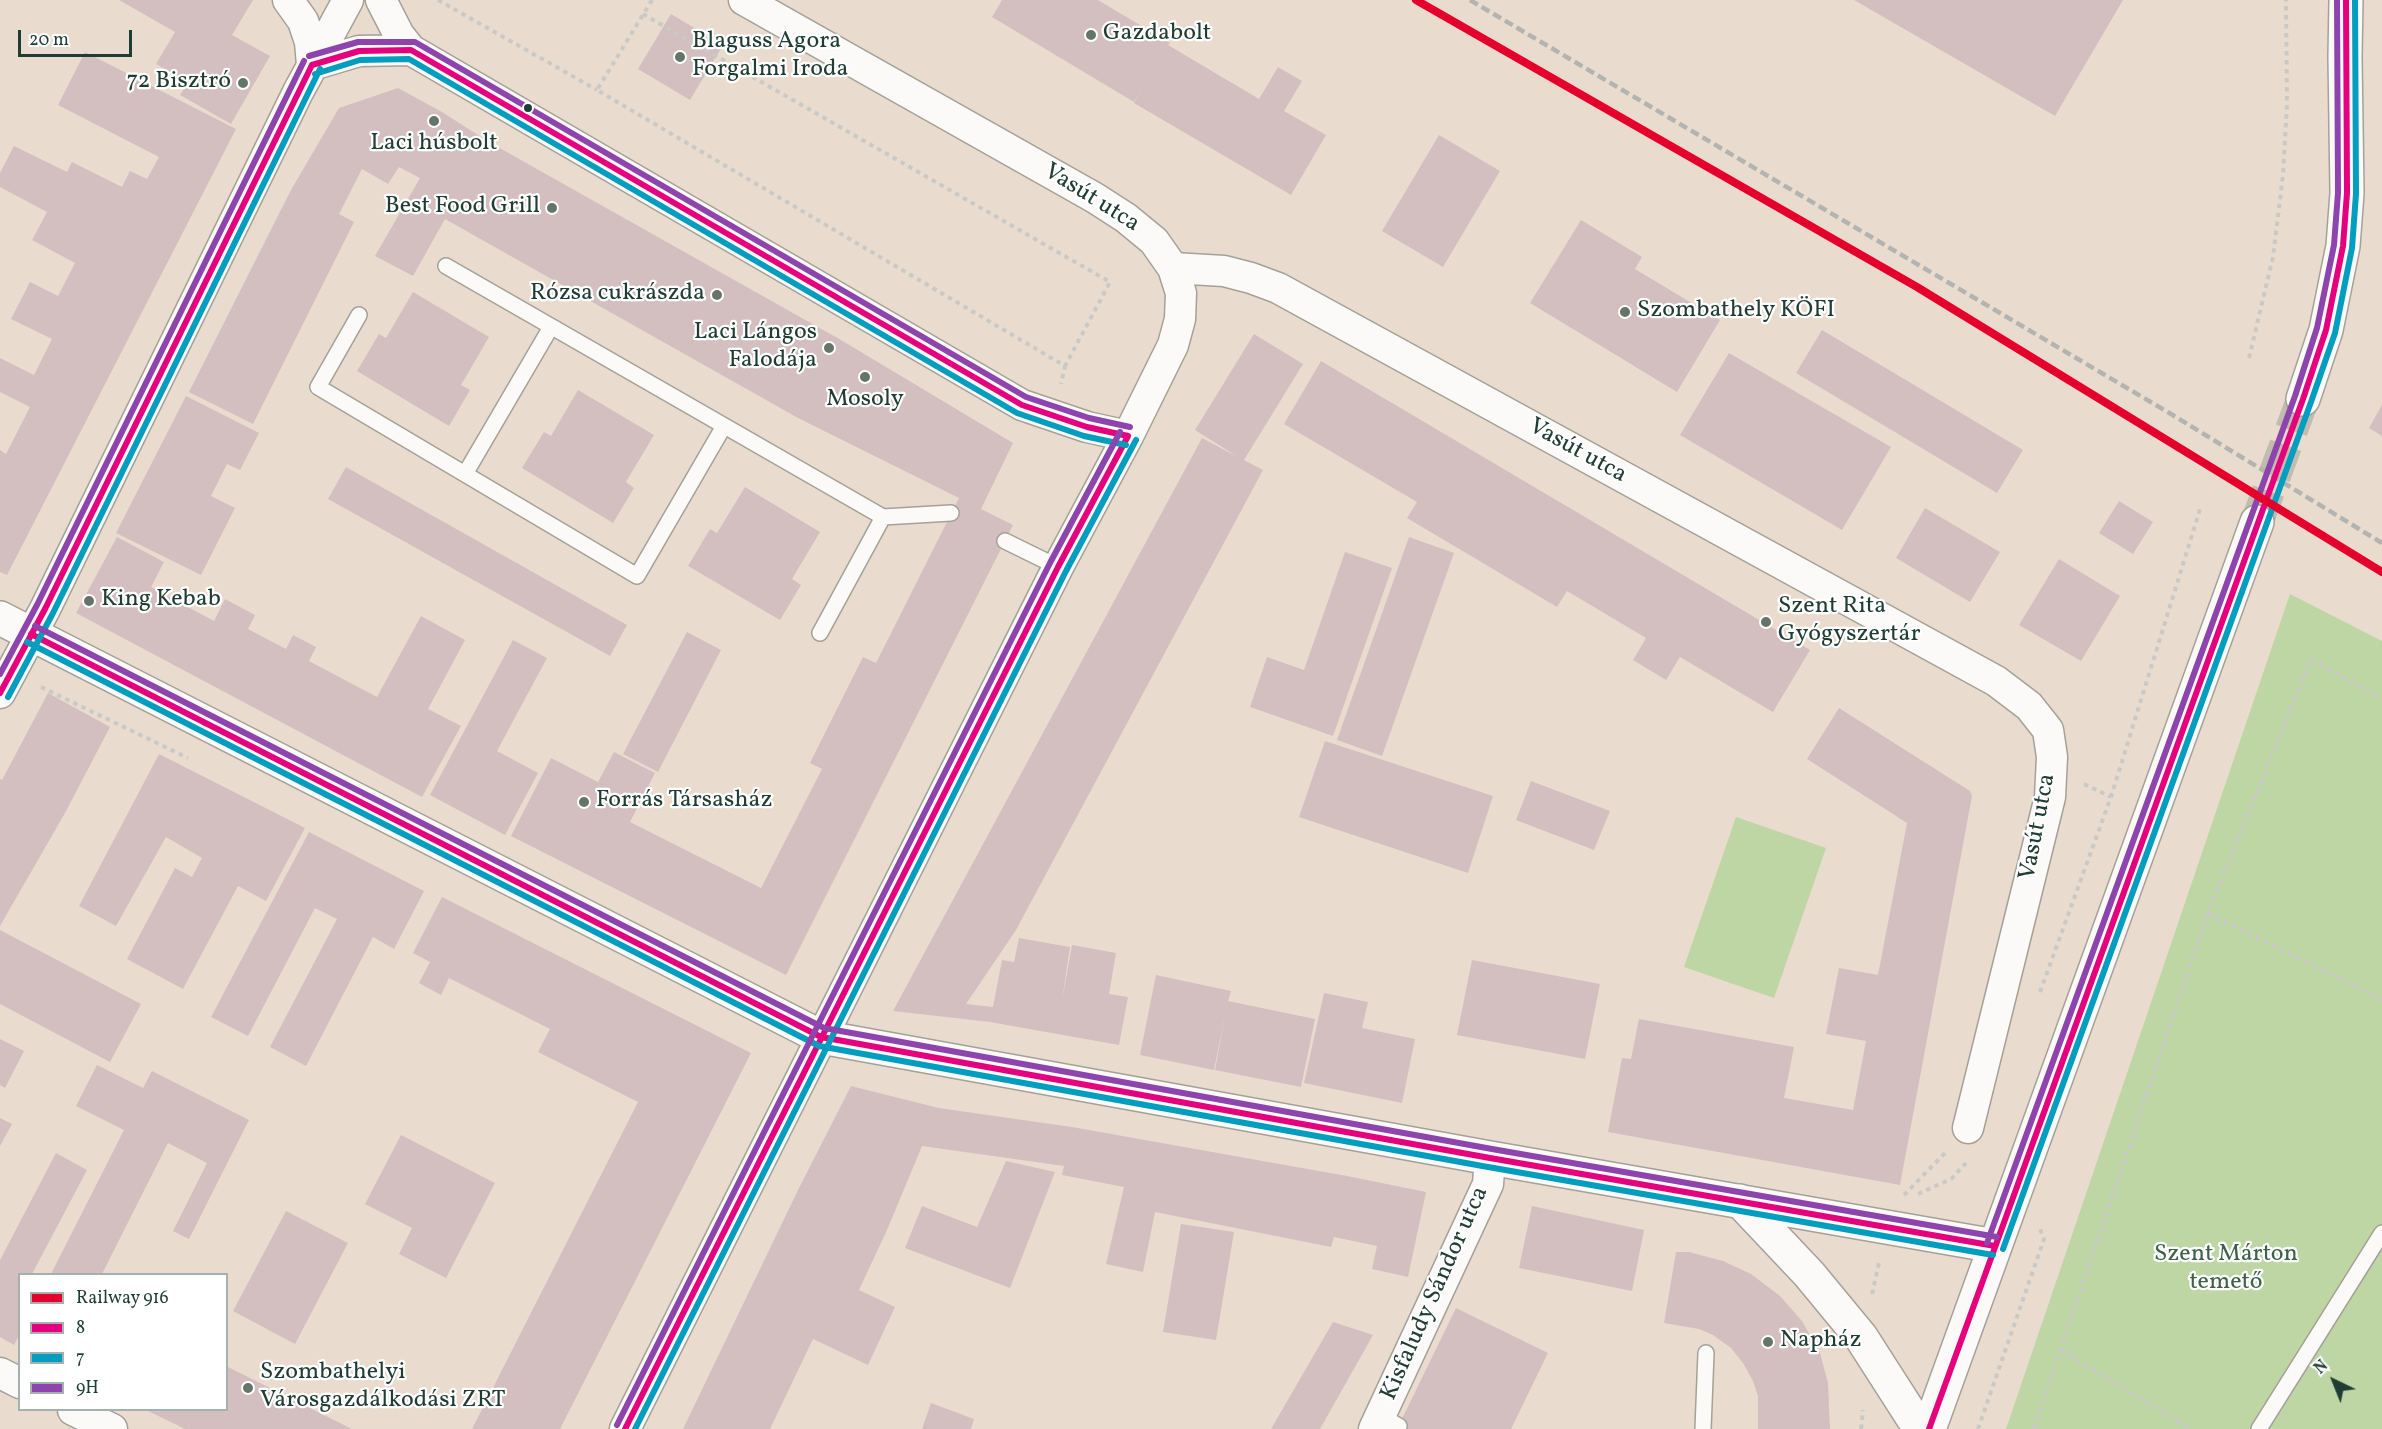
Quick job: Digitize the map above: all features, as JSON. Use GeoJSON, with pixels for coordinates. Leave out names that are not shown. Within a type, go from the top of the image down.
{"type":"FeatureCollection","features":[{"type":"Feature","properties":{"kind":"street"},"geometry":{"type":"LineString","coordinates":[[288,0],[303,21],[310,42],[312,65]]}},
{"type":"Feature","properties":{"kind":"street"},"geometry":{"type":"LineString","coordinates":[[0,693],[312,65],[348,0]]}},
{"type":"Feature","properties":{"kind":"street"},"geometry":{"type":"LineString","coordinates":[[381,0],[399,36],[411,50],[1022,405],[1055,417],[1128,436]]}},
{"type":"Feature","properties":{"kind":"street","name":"Vasút utca"},"geometry":{"type":"LineString","coordinates":[[744,0],[1095,198],[1126,218],[1154,241],[1173,268],[1224,271],[1278,288],[1996,681],[2029,705],[2048,730],[2052,757],[2050,797],[1971,1142]]}},
{"type":"Feature","properties":{"kind":"street"},"geometry":{"type":"LineString","coordinates":[[2303,399],[2326,330],[2343,246],[2347,193],[2346,0]]}},
{"type":"Feature","properties":{"kind":"street"},"geometry":{"type":"LineString","coordinates":[[312,65],[359,51],[411,50]]}},
{"type":"Feature","properties":{"kind":"street"},"geometry":{"type":"LineString","coordinates":[[625,1429],[1058,567],[1128,436],[1173,345],[1180,319],[1181,293],[1173,268]]}},
{"type":"Feature","properties":{"kind":"street"},"geometry":{"type":"LineString","coordinates":[[1929,1429],[2257,522]]}},
{"type":"Feature","properties":{"kind":"street"},"geometry":{"type":"LineString","coordinates":[[0,618],[821,1037],[1490,1158],[1995,1246]]}},
{"type":"Feature","properties":{"kind":"street","name":"Kisfaludy Sándor utca"},"geometry":{"type":"LineString","coordinates":[[1385,1424],[1488,1184],[1490,1158]]}},
{"type":"Feature","properties":{"kind":"street"},"geometry":{"type":"LineString","coordinates":[[1740,1202],[1809,1274],[1860,1337],[1920,1429]]}},
{"type":"Feature","properties":{"kind":"street"},"geometry":{"type":"LineString","coordinates":[[0,1373],[18,1382]]}},
{"type":"Feature","properties":{"kind":"street"},"geometry":{"type":"LineString","coordinates":[[75,1411],[112,1429]]}},
{"type":"Feature","properties":{"kind":"lane"},"geometry":{"type":"LineString","coordinates":[[446,266],[883,517],[951,513]]}},
{"type":"Feature","properties":{"kind":"lane"},"geometry":{"type":"LineString","coordinates":[[359,315],[318,387],[637,576],[724,426]]}},
{"type":"Feature","properties":{"kind":"lane"},"geometry":{"type":"LineString","coordinates":[[465,474],[551,327]]}},
{"type":"Feature","properties":{"kind":"lane"},"geometry":{"type":"LineString","coordinates":[[820,633],[883,517]]}},
{"type":"Feature","properties":{"kind":"lane"},"geometry":{"type":"LineString","coordinates":[[1005,541],[1058,567]]}},
{"type":"Feature","properties":{"kind":"lane"},"geometry":{"type":"LineString","coordinates":[[2259,1429],[2382,1233]]}},
{"type":"Feature","properties":{"kind":"lane"},"geometry":{"type":"LineString","coordinates":[[1703,1429],[1706,1353]]}},
{"type":"Feature","properties":{"kind":"path"},"geometry":{"type":"LineString","coordinates":[[438,0],[597,90],[1065,366]]}},
{"type":"Feature","properties":{"kind":"path"},"geometry":{"type":"LineString","coordinates":[[597,90],[652,0]]}},
{"type":"Feature","properties":{"kind":"path"},"geometry":{"type":"LineString","coordinates":[[2249,358],[2273,256],[2283,175],[2287,105],[2286,0]]}},
{"type":"Feature","properties":{"kind":"path"},"geometry":{"type":"LineString","coordinates":[[643,14],[1110,282],[1065,366],[1055,417]]}},
{"type":"Feature","properties":{"kind":"path"},"geometry":{"type":"LineString","coordinates":[[2039,995],[2111,797],[2201,506]]}},
{"type":"Feature","properties":{"kind":"path"},"geometry":{"type":"LineString","coordinates":[[2034,1429],[2208,913],[2311,659],[2382,699]]}},
{"type":"Feature","properties":{"kind":"path"},"geometry":{"type":"LineString","coordinates":[[2208,913],[2382,1000]]}},
{"type":"Feature","properties":{"kind":"path"},"geometry":{"type":"LineString","coordinates":[[1971,1142],[1951,1179],[1923,1193],[1902,1197],[1971,1142]]}},
{"type":"Feature","properties":{"kind":"path"},"geometry":{"type":"LineString","coordinates":[[1978,1429],[2044,1239],[2018,1184]]}},
{"type":"Feature","properties":{"kind":"path"},"geometry":{"type":"LineString","coordinates":[[1860,1337],[1888,1227]]}},
{"type":"Feature","properties":{"kind":"path"},"geometry":{"type":"LineString","coordinates":[[2061,1350],[2190,1429]]}},
{"type":"Feature","properties":{"kind":"green space","name":"Szent Márton temető"},"geometry":{"type":"Polygon","coordinates":[[[2290,594],[2382,641],[2382,1429],[2006,1429],[2290,594]]]}},
{"type":"Feature","properties":{"kind":"green space"},"geometry":{"type":"Polygon","coordinates":[[[1736,817],[1826,848],[1774,998],[1684,967],[1736,817]]]}},
{"type":"Feature","properties":{"kind":"building"},"geometry":{"type":"Polygon","coordinates":[[[119,0],[253,0],[232,35],[270,56],[231,124],[180,95],[188,82],[156,64],[175,32],[119,0]]]}},
{"type":"Feature","properties":{"kind":"building"},"geometry":{"type":"Polygon","coordinates":[[[1002,0],[1098,0],[1259,99],[1278,67],[1302,81],[1284,111],[1326,135],[1291,195],[1134,103],[1142,88],[1134,102],[992,17],[1002,0]]]}},
{"type":"Feature","properties":{"kind":"building"},"geometry":{"type":"Polygon","coordinates":[[[1854,0],[2123,0],[2055,116],[1854,0]]]}},
{"type":"Feature","properties":{"kind":"building","name":"Blaguss Agora Forgalmi Iroda"},"geometry":{"type":"Polygon","coordinates":[[[671,14],[723,45],[690,100],[638,69],[671,14]]]}},
{"type":"Feature","properties":{"kind":"building"},"geometry":{"type":"Polygon","coordinates":[[[85,52],[236,129],[7,575],[0,572],[0,450],[6,454],[30,407],[0,392],[0,358],[34,375],[52,339],[11,319],[30,282],[58,296],[75,263],[32,240],[47,212],[0,187],[0,173],[14,146],[67,172],[72,162],[122,187],[130,171],[147,179],[159,157],[58,105],[85,52]]]}},
{"type":"Feature","properties":{"kind":"building"},"geometry":{"type":"Polygon","coordinates":[[[398,88],[442,112],[489,142],[841,340],[1013,443],[981,509],[1013,525],[786,975],[511,836],[551,758],[598,782],[614,752],[655,773],[630,822],[761,888],[822,769],[810,763],[863,657],[876,663],[959,498],[798,418],[445,219],[413,276],[375,256],[420,178],[399,167],[388,184],[362,169],[339,214],[354,222],[253,424],[189,392],[291,190],[339,108],[398,88]]]}},
{"type":"Feature","properties":{"kind":"building"},"geometry":{"type":"Polygon","coordinates":[[[1439,135],[1500,171],[1443,267],[1382,231],[1439,135]]]}},
{"type":"Feature","properties":{"kind":"building","name":"Szombathely KÖFI"},"geometry":{"type":"Polygon","coordinates":[[[1581,220],[1642,257],[1635,269],[1720,320],[1677,392],[1530,303],[1581,220]]]}},
{"type":"Feature","properties":{"kind":"building"},"geometry":{"type":"Polygon","coordinates":[[[413,292],[489,337],[461,385],[470,390],[449,426],[357,371],[379,334],[386,338],[413,292]]]}},
{"type":"Feature","properties":{"kind":"building"},"geometry":{"type":"Polygon","coordinates":[[[1822,330],[2023,450],[1997,493],[1796,373],[1822,330]]]}},
{"type":"Feature","properties":{"kind":"building"},"geometry":{"type":"Polygon","coordinates":[[[1254,334],[1303,364],[1244,460],[1263,470],[1016,930],[966,1004],[993,1007],[1002,960],[1014,962],[1019,938],[1070,947],[1062,1001],[1072,945],[1116,953],[1109,994],[1128,997],[1119,1045],[990,1022],[893,1011],[1202,438],[1238,457],[1195,430],[1254,334]]]}},
{"type":"Feature","properties":{"kind":"building"},"geometry":{"type":"Polygon","coordinates":[[[1729,353],[1891,447],[1842,530],[1680,435],[1729,353]]]}},
{"type":"Feature","properties":{"kind":"building"},"geometry":{"type":"Polygon","coordinates":[[[1321,361],[1810,650],[1773,712],[1680,657],[1666,680],[1633,660],[1646,638],[1567,591],[1557,607],[1407,518],[1417,502],[1284,424],[1321,361]]]}},
{"type":"Feature","properties":{"kind":"building"},"geometry":{"type":"Polygon","coordinates":[[[578,390],[654,435],[626,482],[634,488],[613,523],[522,468],[544,432],[551,436],[578,390]]]}},
{"type":"Feature","properties":{"kind":"building"},"geometry":{"type":"Polygon","coordinates":[[[186,396],[259,433],[240,470],[227,464],[211,496],[235,508],[201,575],[116,533],[186,396]]]}},
{"type":"Feature","properties":{"kind":"building"},"geometry":{"type":"Polygon","coordinates":[[[2382,405],[2382,436],[2369,428],[2382,405]]]}},
{"type":"Feature","properties":{"kind":"building"},"geometry":{"type":"Polygon","coordinates":[[[346,467],[627,625],[610,656],[328,499],[346,467]]]}},
{"type":"Feature","properties":{"kind":"building"},"geometry":{"type":"Polygon","coordinates":[[[745,487],[820,532],[792,579],[801,585],[780,620],[688,566],[710,529],[717,533],[745,487]]]}},
{"type":"Feature","properties":{"kind":"building"},"geometry":{"type":"Polygon","coordinates":[[[2119,501],[2153,522],[2133,554],[2099,533],[2119,501]]]}},
{"type":"Feature","properties":{"kind":"building"},"geometry":{"type":"Polygon","coordinates":[[[1925,508],[2000,552],[1970,602],[1896,558],[1925,508]]]}},
{"type":"Feature","properties":{"kind":"building"},"geometry":{"type":"Polygon","coordinates":[[[117,537],[164,562],[151,587],[214,621],[225,599],[255,615],[248,629],[286,649],[293,635],[316,647],[309,661],[377,697],[421,616],[465,640],[428,709],[461,726],[422,797],[76,613],[117,537]]]}},
{"type":"Feature","properties":{"kind":"building"},"geometry":{"type":"Polygon","coordinates":[[[1409,537],[1454,553],[1382,756],[1337,740],[1409,537]]]}},
{"type":"Feature","properties":{"kind":"building"},"geometry":{"type":"Polygon","coordinates":[[[1345,552],[1392,568],[1333,736],[1250,707],[1267,657],[1304,670],[1345,552]]]}},
{"type":"Feature","properties":{"kind":"building"},"geometry":{"type":"Polygon","coordinates":[[[2059,559],[2120,596],[2081,661],[2019,625],[2059,559]]]}},
{"type":"Feature","properties":{"kind":"building"},"geometry":{"type":"Polygon","coordinates":[[[687,632],[721,650],[658,772],[623,754],[687,632]]]}},
{"type":"Feature","properties":{"kind":"building"},"geometry":{"type":"Polygon","coordinates":[[[513,640],[547,658],[497,751],[538,773],[505,835],[430,795],[513,640]]]}},
{"type":"Feature","properties":{"kind":"building"},"geometry":{"type":"Polygon","coordinates":[[[48,693],[110,727],[65,813],[0,926],[0,779],[2,780],[48,693]]]}},
{"type":"Feature","properties":{"kind":"building"},"geometry":{"type":"Polygon","coordinates":[[[1839,708],[1970,791],[1972,796],[1900,1185],[1608,1132],[1622,1058],[1631,1059],[1639,1019],[1794,1047],[1784,1098],[1853,1110],[1866,1041],[1826,1034],[1839,968],[1878,975],[1907,823],[1807,759],[1839,708]]]}},
{"type":"Feature","properties":{"kind":"building"},"geometry":{"type":"Polygon","coordinates":[[[1325,741],[1493,796],[1468,873],[1299,817],[1325,741]]]}},
{"type":"Feature","properties":{"kind":"building"},"geometry":{"type":"Polygon","coordinates":[[[159,754],[305,828],[266,901],[238,886],[183,989],[127,959],[175,868],[192,877],[202,858],[166,837],[116,926],[79,906],[159,754]]]}},
{"type":"Feature","properties":{"kind":"building"},"geometry":{"type":"Polygon","coordinates":[[[1531,781],[1610,811],[1594,850],[1516,820],[1531,781]]]}},
{"type":"Feature","properties":{"kind":"building"},"geometry":{"type":"Polygon","coordinates":[[[309,832],[424,891],[394,949],[373,937],[306,1066],[270,1047],[337,919],[315,908],[248,1036],[211,1017],[309,832]]]}},
{"type":"Feature","properties":{"kind":"building"},"geometry":{"type":"Polygon","coordinates":[[[442,897],[751,1053],[560,1429],[472,1429],[638,1102],[538,1052],[550,1029],[449,978],[441,995],[419,983],[430,962],[413,953],[442,897]]]}},
{"type":"Feature","properties":{"kind":"building"},"geometry":{"type":"Polygon","coordinates":[[[0,930],[141,1004],[110,1062],[0,1004],[0,930]]]}},
{"type":"Feature","properties":{"kind":"building"},"geometry":{"type":"Polygon","coordinates":[[[1472,960],[1600,984],[1585,1059],[1457,1035],[1472,960]]]}},
{"type":"Feature","properties":{"kind":"building"},"geometry":{"type":"Polygon","coordinates":[[[1156,975],[1231,991],[1228,1001],[1315,1019],[1301,1087],[1215,1070],[1225,1015],[1214,1070],[1140,1055],[1156,975]]]}},
{"type":"Feature","properties":{"kind":"building"},"geometry":{"type":"Polygon","coordinates":[[[1324,993],[1368,1002],[1362,1028],[1415,1039],[1402,1103],[1304,1083],[1324,993]]]}},
{"type":"Feature","properties":{"kind":"building"},"geometry":{"type":"Polygon","coordinates":[[[0,1039],[24,1051],[5,1088],[0,1085],[0,1039]]]}},
{"type":"Feature","properties":{"kind":"building"},"geometry":{"type":"Polygon","coordinates":[[[97,1065],[143,1088],[152,1071],[249,1120],[189,1239],[173,1231],[207,1163],[168,1143],[103,1273],[52,1273],[124,1130],[76,1106],[97,1065]]]}},
{"type":"Feature","properties":{"kind":"building"},"geometry":{"type":"Polygon","coordinates":[[[851,1086],[939,1108],[1072,1127],[1426,1192],[1408,1277],[1372,1269],[1377,1246],[1334,1237],[1331,1247],[1155,1212],[1143,1272],[1106,1264],[1124,1187],[1062,1175],[1064,1166],[922,1146],[859,1290],[895,1307],[868,1365],[813,1339],[770,1429],[683,1429],[799,1188],[851,1086]]]}},
{"type":"Feature","properties":{"kind":"building"},"geometry":{"type":"Polygon","coordinates":[[[0,1118],[12,1124],[0,1146],[0,1118]]]}},
{"type":"Feature","properties":{"kind":"building"},"geometry":{"type":"Polygon","coordinates":[[[401,1135],[495,1183],[446,1278],[399,1254],[412,1228],[365,1204],[401,1135]]]}},
{"type":"Feature","properties":{"kind":"building"},"geometry":{"type":"Polygon","coordinates":[[[56,1153],[87,1170],[33,1273],[18,1273],[18,1338],[14,1345],[0,1337],[0,1260],[56,1153]]]}},
{"type":"Feature","properties":{"kind":"building"},"geometry":{"type":"Polygon","coordinates":[[[1006,1161],[1055,1172],[1010,1288],[905,1248],[922,1206],[977,1227],[1006,1161]]]}},
{"type":"Feature","properties":{"kind":"building"},"geometry":{"type":"Polygon","coordinates":[[[1532,1206],[1644,1230],[1632,1291],[1519,1268],[1532,1206]]]}},
{"type":"Feature","properties":{"kind":"building"},"geometry":{"type":"Polygon","coordinates":[[[286,1211],[348,1243],[295,1344],[233,1311],[286,1211]]]}},
{"type":"Feature","properties":{"kind":"building"},"geometry":{"type":"Polygon","coordinates":[[[1181,1224],[1234,1232],[1216,1340],[1163,1332],[1181,1224]]]}},
{"type":"Feature","properties":{"kind":"building","name":"Napház"},"geometry":{"type":"Polygon","coordinates":[[[1676,1252],[1689,1252],[1723,1261],[1751,1274],[1780,1296],[1802,1321],[1820,1353],[1828,1383],[1830,1429],[1758,1429],[1758,1396],[1753,1381],[1731,1348],[1713,1335],[1699,1329],[1664,1323],[1676,1252]]]}},
{"type":"Feature","properties":{"kind":"building"},"geometry":{"type":"Polygon","coordinates":[[[1456,1308],[1548,1353],[1511,1429],[1397,1429],[1456,1308]]]}},
{"type":"Feature","properties":{"kind":"building"},"geometry":{"type":"Polygon","coordinates":[[[1333,1322],[1373,1335],[1320,1429],[1271,1429],[1333,1322]]]}},
{"type":"Feature","properties":{"kind":"building","name":"Szombathelyi Városgazdálkodási ZRT"},"geometry":{"type":"Polygon","coordinates":[[[228,1367],[352,1429],[185,1429],[148,1411],[228,1411],[228,1367]]]}},
{"type":"Feature","properties":{"kind":"building"},"geometry":{"type":"Polygon","coordinates":[[[931,1403],[974,1419],[971,1429],[922,1429],[931,1403]]]}},
{"type":"Feature","properties":{"kind":"tunnel"},"geometry":{"type":"LineString","coordinates":[[2257,522],[2303,399]]}},
{"type":"Feature","properties":{"kind":"railway"},"geometry":{"type":"LineString","coordinates":[[1470,0],[2171,414],[2382,543]]}},
{"type":"Feature","properties":{"kind":"rail line","name":"916"},"geometry":{"type":"LineString","coordinates":[[1416,0],[1917,287],[2382,572]]}},
{"type":"Feature","properties":{"kind":"transit line","name":"9H"},"geometry":{"type":"LineString","coordinates":[[1987,1243],[2295,396],[2317,328],[2334,245],[2338,193],[2337,0]]}},
{"type":"Feature","properties":{"kind":"transit line","name":"8"},"geometry":{"type":"LineString","coordinates":[[1929,1429],[2303,399],[2326,330],[2343,246],[2347,193],[2346,0]]}},
{"type":"Feature","properties":{"kind":"transit line","name":"7"},"geometry":{"type":"LineString","coordinates":[[2003,1249],[2335,333],[2352,248],[2356,194],[2355,0]]}},
{"type":"Feature","properties":{"kind":"transit line","name":"9H"},"geometry":{"type":"LineString","coordinates":[[309,56],[358,42],[415,42],[1026,397],[1089,418],[1130,427]]}},
{"type":"Feature","properties":{"kind":"transit line","name":"8"},"geometry":{"type":"LineString","coordinates":[[312,65],[359,51],[411,50],[1022,405],[1087,427],[1128,436]]}},
{"type":"Feature","properties":{"kind":"transit line","name":"7"},"geometry":{"type":"LineString","coordinates":[[315,74],[360,60],[409,59],[1017,413],[1084,436],[1126,445]]}},
{"type":"Feature","properties":{"kind":"transit line","name":"9H"},"geometry":{"type":"LineString","coordinates":[[0,674],[37,605],[304,61]]}},
{"type":"Feature","properties":{"kind":"transit line","name":"8"},"geometry":{"type":"LineString","coordinates":[[0,693],[45,609],[312,65]]}},
{"type":"Feature","properties":{"kind":"transit line","name":"7"},"geometry":{"type":"LineString","coordinates":[[8,697],[53,613],[320,69]]}},
{"type":"Feature","properties":{"kind":"transit line","name":"9H"},"geometry":{"type":"LineString","coordinates":[[617,1425],[1050,563],[1120,432]]}},
{"type":"Feature","properties":{"kind":"transit line","name":"8"},"geometry":{"type":"LineString","coordinates":[[625,1429],[1058,567],[1128,436]]}},
{"type":"Feature","properties":{"kind":"transit line","name":"7"},"geometry":{"type":"LineString","coordinates":[[635,1429],[1066,571],[1136,440]]}},
{"type":"Feature","properties":{"kind":"transit line","name":"9H"},"geometry":{"type":"LineString","coordinates":[[35,626],[824,1028],[1492,1149],[1997,1237]]}},
{"type":"Feature","properties":{"kind":"transit line","name":"8"},"geometry":{"type":"LineString","coordinates":[[31,634],[821,1037],[1490,1158],[1995,1246]]}},
{"type":"Feature","properties":{"kind":"transit line","name":"7"},"geometry":{"type":"LineString","coordinates":[[27,642],[819,1046],[1488,1167],[1993,1255]]}},
{"type":"Feature","properties":{"kind":"place","name":"Gazdabolt"},"geometry":{"type":"Point","coordinates":[1091,35]}},
{"type":"Feature","properties":{"kind":"place","name":"Blaguss Agora Forgalmi Iroda"},"geometry":{"type":"Point","coordinates":[680,57]}},
{"type":"Feature","properties":{"kind":"place","name":"72 Bisztró"},"geometry":{"type":"Point","coordinates":[243,83]}},
{"type":"Feature","properties":{"kind":"place","name":"Laci húsbolt"},"geometry":{"type":"Point","coordinates":[434,121]}},
{"type":"Feature","properties":{"kind":"place","name":"Best Food Grill"},"geometry":{"type":"Point","coordinates":[552,208]}},
{"type":"Feature","properties":{"kind":"place","name":"Rózsa cukrászda"},"geometry":{"type":"Point","coordinates":[717,295]}},
{"type":"Feature","properties":{"kind":"place","name":"Szombathely KÖFI"},"geometry":{"type":"Point","coordinates":[1625,312]}},
{"type":"Feature","properties":{"kind":"place","name":"Laci Lángos Falodája"},"geometry":{"type":"Point","coordinates":[829,348]}},
{"type":"Feature","properties":{"kind":"place","name":"Mosoly"},"geometry":{"type":"Point","coordinates":[865,377]}},
{"type":"Feature","properties":{"kind":"place","name":"King Kebab"},"geometry":{"type":"Point","coordinates":[89,601]}},
{"type":"Feature","properties":{"kind":"place","name":"Szent Rita Gyógyszertár"},"geometry":{"type":"Point","coordinates":[1766,622]}},
{"type":"Feature","properties":{"kind":"place","name":"Forrás Társasház"},"geometry":{"type":"Point","coordinates":[584,802]}},
{"type":"Feature","properties":{"kind":"place","name":"Napház"},"geometry":{"type":"Point","coordinates":[1768,1342]}},
{"type":"Feature","properties":{"kind":"place","name":"Szombathelyi Városgazdálkodási ZRT"},"geometry":{"type":"Point","coordinates":[248,1388]}}]}
